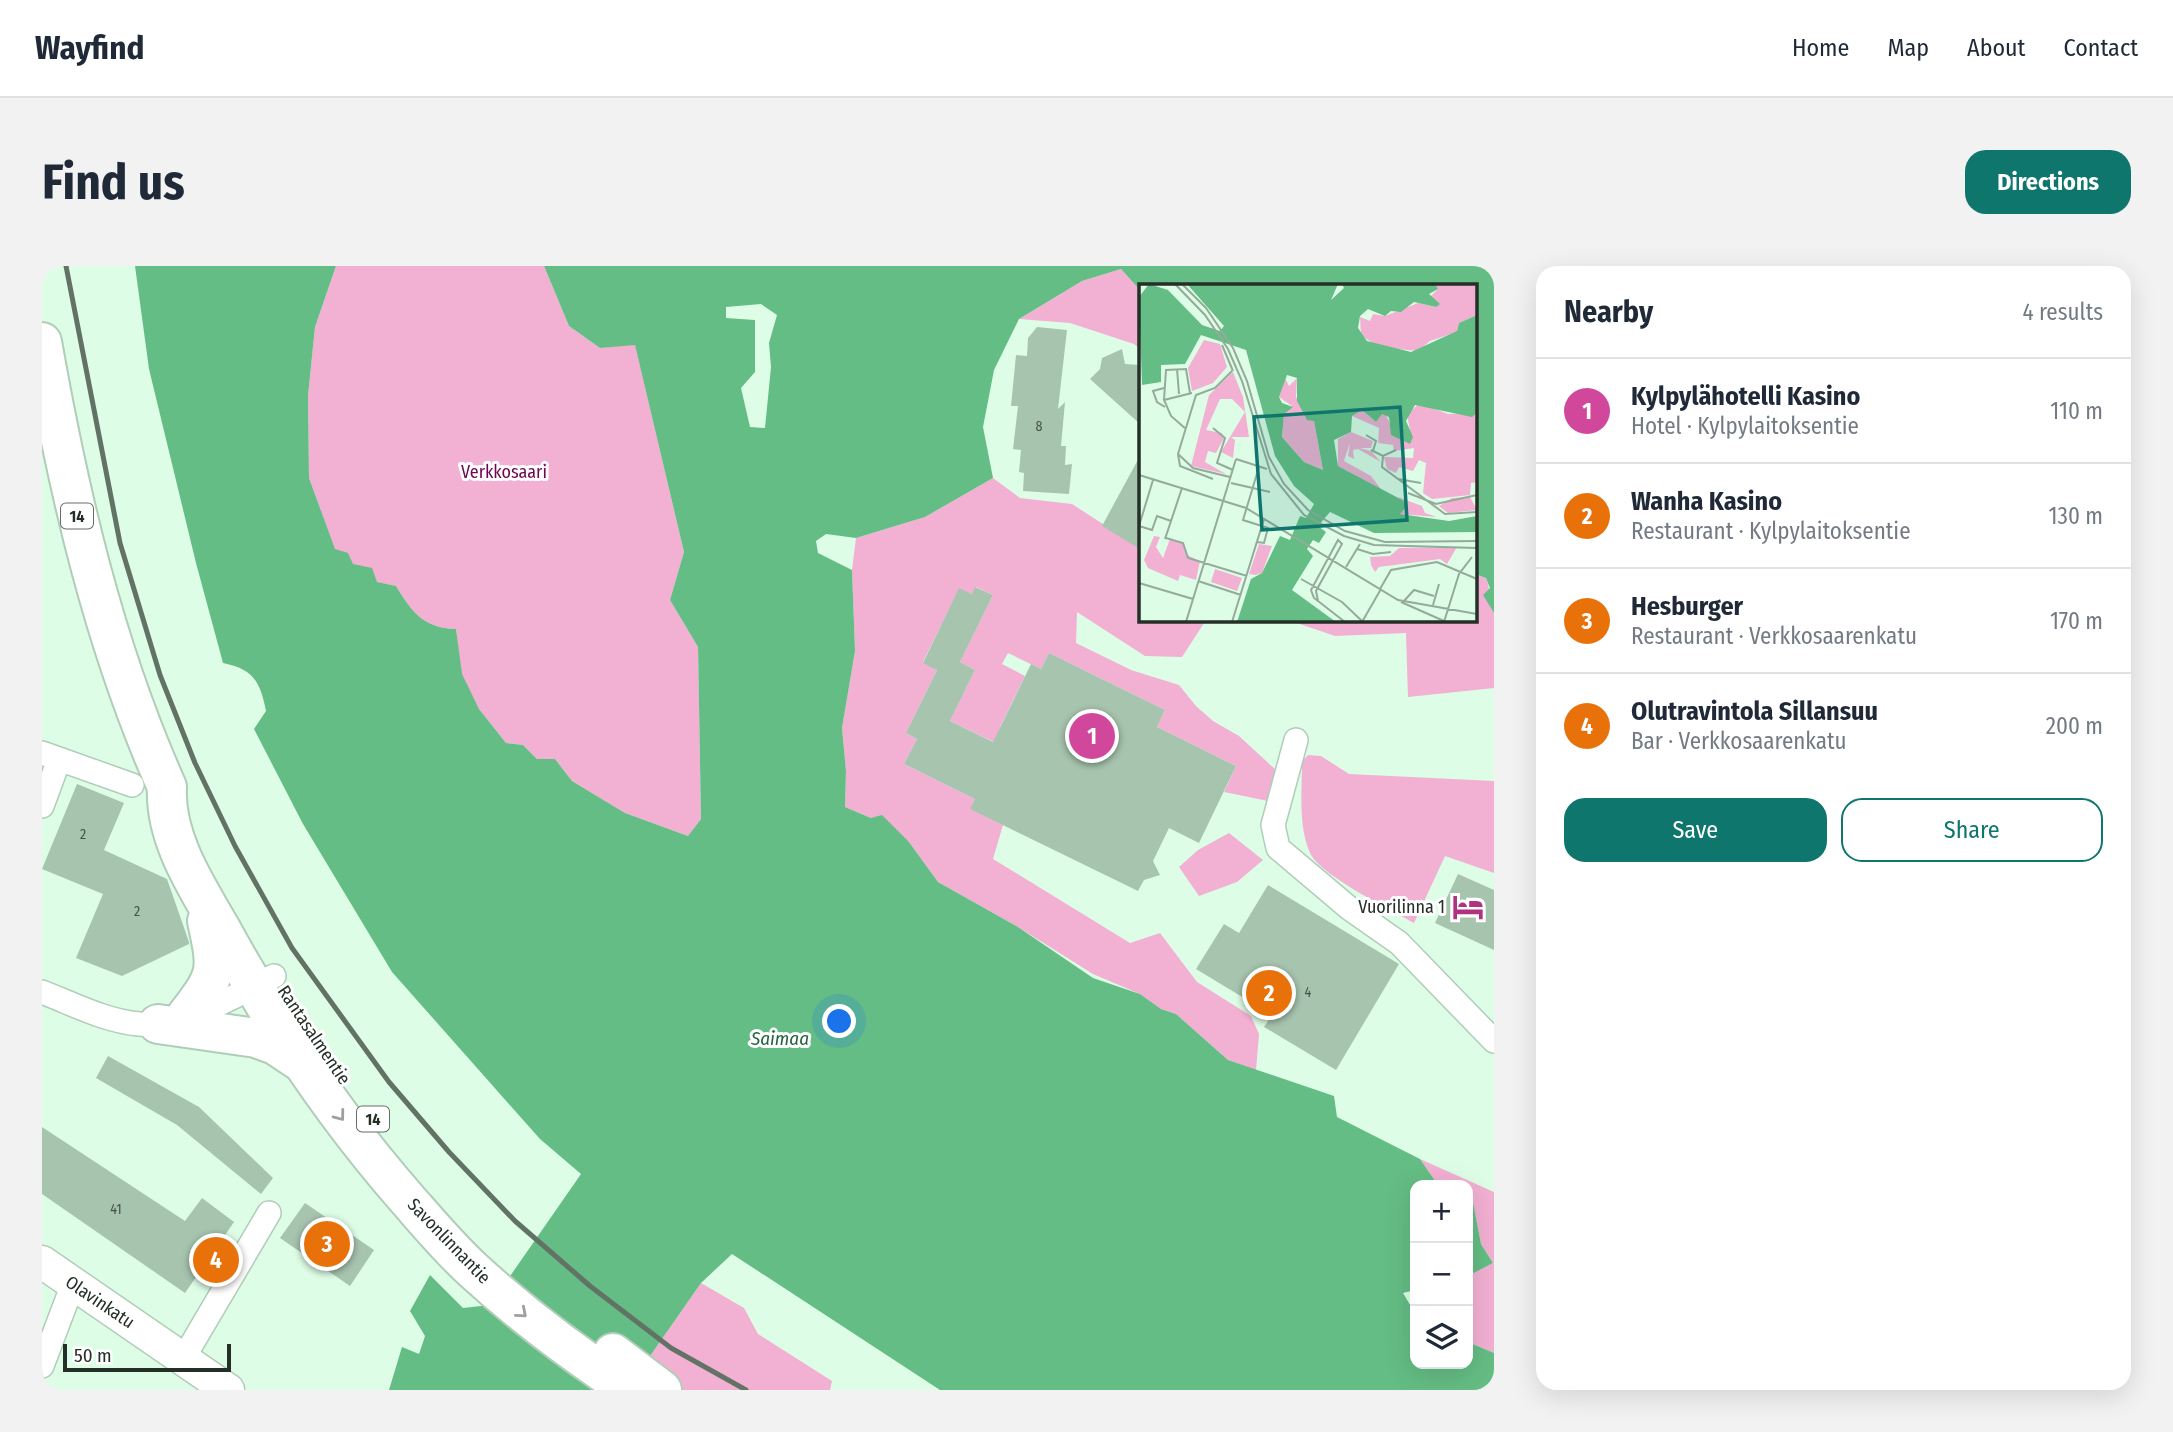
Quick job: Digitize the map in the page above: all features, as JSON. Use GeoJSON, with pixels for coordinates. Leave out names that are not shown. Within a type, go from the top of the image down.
{"type":"FeatureCollection","features":[{"type":"Feature","properties":{"kind":"highway","name":"Rantasalmentie"},"geometry":{"type":"LineString","coordinates":[[42,342],[68,476],[93,580],[128,685],[153,781],[166,805],[176,841],[200,892],[264,981],[295,1009],[480,1259]]}},
{"type":"Feature","properties":{"kind":"highway","name":"Rantasalmentie"},"geometry":{"type":"LineString","coordinates":[[153,781],[186,800],[223,880],[299,1061]]}},
{"type":"Feature","properties":{"kind":"highway"},"geometry":{"type":"LineString","coordinates":[[172,1020],[208,988],[215,968],[215,956],[200,892]]}},
{"type":"Feature","properties":{"kind":"highway"},"geometry":{"type":"LineString","coordinates":[[172,1020],[256,1038],[275,1045],[299,1061]]}},
{"type":"Feature","properties":{"kind":"highway","name":"Savonlinnantie"},"geometry":{"type":"LineString","coordinates":[[299,1061],[389,1177],[480,1259],[530,1320],[648,1388]]}},
{"type":"Feature","properties":{"kind":"main road","name":"Olavinkatu"},"geometry":{"type":"LineString","coordinates":[[42,1262],[228,1390]]}},
{"type":"Feature","properties":{"kind":"street"},"geometry":{"type":"LineString","coordinates":[[1296,740],[1273,825],[1278,848],[1349,908],[1399,943],[1494,1041]]}},
{"type":"Feature","properties":{"kind":"street"},"geometry":{"type":"LineString","coordinates":[[42,806],[50,757],[153,781]]}},
{"type":"Feature","properties":{"kind":"street"},"geometry":{"type":"LineString","coordinates":[[42,992],[112,1019],[140,1024],[172,1020],[219,1004],[264,981]]}},
{"type":"Feature","properties":{"kind":"street"},"geometry":{"type":"LineString","coordinates":[[183,1359],[269,1213]]}},
{"type":"Feature","properties":{"kind":"street"},"geometry":{"type":"LineString","coordinates":[[45,1359],[73,1284]]}},
{"type":"Feature","properties":{"kind":"green space","name":"Verkkosaari"},"geometry":{"type":"Polygon","coordinates":[[[336,266],[544,266],[569,326],[600,348],[635,344],[684,552],[670,600],[698,647],[701,819],[688,836],[625,813],[572,781],[555,759],[537,759],[523,745],[506,743],[479,709],[461,674],[456,629],[427,622],[413,611],[396,586],[376,582],[335,550],[309,478],[308,396],[315,327],[336,266]]]}},
{"type":"Feature","properties":{"kind":"green space"},"geometry":{"type":"Polygon","coordinates":[[[1121,269],[1139,289],[1139,348],[1134,344],[1070,323],[1019,319],[1082,281],[1121,269]]]}},
{"type":"Feature","properties":{"kind":"green space"},"geometry":{"type":"Polygon","coordinates":[[[993,478],[1020,498],[1072,504],[1139,547],[1139,621],[1205,621],[1182,657],[1145,656],[1077,612],[1076,643],[1131,670],[1179,685],[1213,721],[1239,736],[1277,771],[1268,801],[1224,792],[1236,766],[1157,727],[1165,710],[1049,653],[1041,669],[1008,653],[1002,664],[1025,676],[1000,727],[1011,732],[1004,747],[950,721],[975,670],[960,662],[993,595],[976,587],[972,594],[959,589],[923,662],[937,670],[906,733],[917,739],[904,764],[975,799],[971,809],[1003,825],[993,859],[1130,943],[1160,933],[1197,982],[1251,1016],[1259,1034],[1256,1070],[1228,1060],[1176,1014],[1161,1009],[1140,994],[1093,974],[1018,927],[938,882],[909,842],[871,818],[845,807],[846,771],[842,728],[855,651],[852,570],[856,538],[925,517],[993,478]]]}},
{"type":"Feature","properties":{"kind":"green space"},"geometry":{"type":"Polygon","coordinates":[[[1476,574],[1486,578],[1494,613],[1494,688],[1408,697],[1406,633],[1335,636],[1291,621],[1476,621],[1476,574]]]}},
{"type":"Feature","properties":{"kind":"green space"},"geometry":{"type":"Polygon","coordinates":[[[1308,755],[1321,756],[1349,774],[1494,781],[1494,873],[1445,856],[1414,923],[1341,882],[1317,862],[1306,843],[1302,808],[1302,761],[1308,755]]]}},
{"type":"Feature","properties":{"kind":"green space"},"geometry":{"type":"Polygon","coordinates":[[[1229,833],[1263,860],[1237,882],[1199,896],[1179,867],[1198,850],[1229,833]]]}},
{"type":"Feature","properties":{"kind":"green space"},"geometry":{"type":"Polygon","coordinates":[[[1420,1159],[1467,1180],[1435,1180],[1420,1159]]]}},
{"type":"Feature","properties":{"kind":"green space"},"geometry":{"type":"Polygon","coordinates":[[[1473,1183],[1494,1192],[1494,1353],[1473,1344],[1473,1273],[1493,1263],[1481,1244],[1473,1203],[1473,1183]]]}},
{"type":"Feature","properties":{"kind":"green space"},"geometry":{"type":"Polygon","coordinates":[[[701,1283],[744,1308],[758,1334],[832,1381],[830,1390],[598,1390],[650,1356],[701,1283]]]}},
{"type":"Feature","properties":{"kind":"water","name":"Saimaa"},"geometry":{"type":"Polygon","coordinates":[[[135,266],[336,266],[315,327],[308,396],[309,478],[335,549],[348,553],[353,564],[372,568],[377,582],[396,586],[413,611],[427,622],[456,629],[462,674],[479,709],[506,743],[523,745],[537,759],[555,759],[572,781],[625,813],[688,836],[701,819],[698,647],[670,600],[684,552],[635,345],[600,348],[569,326],[544,266],[1494,266],[1494,613],[1483,595],[1490,588],[1486,578],[1476,574],[1476,284],[1139,284],[1139,289],[1121,269],[1082,281],[1019,319],[994,370],[983,427],[993,478],[925,517],[856,538],[826,534],[816,541],[818,553],[852,570],[855,651],[842,728],[846,771],[845,807],[871,818],[882,815],[909,842],[938,882],[1018,927],[1093,978],[1140,994],[1161,1009],[1176,1014],[1228,1060],[1334,1096],[1337,1117],[1420,1159],[1435,1180],[1410,1180],[1410,1291],[1403,1293],[1410,1305],[1410,1369],[1473,1369],[1473,1344],[1494,1353],[1494,1390],[940,1390],[732,1254],[701,1283],[650,1356],[598,1390],[389,1390],[402,1347],[419,1354],[425,1336],[410,1311],[430,1275],[463,1308],[490,1305],[581,1174],[540,1139],[392,972],[303,824],[254,729],[266,711],[258,684],[242,669],[223,663],[149,369],[135,266]],[[761,304],[726,307],[726,318],[755,320],[755,372],[741,388],[750,427],[765,428],[771,367],[769,343],[777,315],[761,304]]]}},
{"type":"Feature","properties":{"kind":"water"},"geometry":{"type":"Polygon","coordinates":[[[1473,1202],[1481,1244],[1493,1263],[1473,1273],[1473,1202]]]}},
{"type":"Feature","properties":{"kind":"building"},"geometry":{"type":"Polygon","coordinates":[[[1037,327],[1067,330],[1058,409],[1065,402],[1061,446],[1066,446],[1065,465],[1072,464],[1069,494],[1023,491],[1024,473],[1019,472],[1021,450],[1013,449],[1018,406],[1011,406],[1016,355],[1027,356],[1028,338],[1037,327]]]}},
{"type":"Feature","properties":{"kind":"building"},"geometry":{"type":"Polygon","coordinates":[[[1122,349],[1125,364],[1139,365],[1139,423],[1090,379],[1100,369],[1102,358],[1122,349]]]}},
{"type":"Feature","properties":{"kind":"building"},"geometry":{"type":"Polygon","coordinates":[[[1139,458],[1139,548],[1102,526],[1139,458]]]}},
{"type":"Feature","properties":{"kind":"building"},"geometry":{"type":"Polygon","coordinates":[[[975,587],[993,595],[960,662],[975,670],[950,721],[993,742],[1031,664],[1041,669],[1049,653],[1165,710],[1157,727],[1236,766],[1199,843],[1169,828],[1153,861],[1160,875],[1144,880],[1138,891],[970,809],[975,799],[904,764],[917,739],[906,733],[937,670],[923,663],[959,588],[972,594],[975,587]]]}},
{"type":"Feature","properties":{"kind":"building"},"geometry":{"type":"Polygon","coordinates":[[[77,784],[124,803],[104,850],[167,879],[189,942],[122,976],[76,958],[103,894],[42,869],[77,784]]]}},
{"type":"Feature","properties":{"kind":"building","name":"Vuorilinna 1"},"geometry":{"type":"Polygon","coordinates":[[[1458,874],[1494,890],[1494,950],[1435,923],[1458,874]]]}},
{"type":"Feature","properties":{"kind":"building"},"geometry":{"type":"Polygon","coordinates":[[[1268,885],[1399,964],[1336,1070],[1264,1027],[1272,1015],[1196,969],[1224,924],[1239,933],[1268,885]]]}},
{"type":"Feature","properties":{"kind":"building"},"geometry":{"type":"Polygon","coordinates":[[[108,1056],[199,1107],[273,1178],[261,1194],[177,1125],[96,1078],[108,1056]]]}},
{"type":"Feature","properties":{"kind":"building"},"geometry":{"type":"Polygon","coordinates":[[[42,1127],[185,1221],[202,1198],[234,1222],[185,1293],[42,1194],[42,1127]]]}},
{"type":"Feature","properties":{"kind":"building"},"geometry":{"type":"Polygon","coordinates":[[[305,1203],[374,1250],[350,1286],[280,1238],[305,1203]]]}},
{"type":"Feature","properties":{"kind":"railway"},"geometry":{"type":"LineString","coordinates":[[66,266],[120,543],[160,675],[195,763],[235,846],[292,948],[389,1082],[449,1152],[515,1221],[590,1286],[671,1348],[746,1390]]}},
{"type":"Feature","properties":{"kind":"place","name":"Kylpylähotelli Kasino"},"geometry":{"type":"Point","coordinates":[1092,736]}},
{"type":"Feature","properties":{"kind":"place","name":"Vuorilinna 1"},"geometry":{"type":"Point","coordinates":[1468,907]}},
{"type":"Feature","properties":{"kind":"place","name":"Wanha Kasino"},"geometry":{"type":"Point","coordinates":[1269,993]}},
{"type":"Feature","properties":{"kind":"place","name":"Hesburger"},"geometry":{"type":"Point","coordinates":[327,1244]}},
{"type":"Feature","properties":{"kind":"place","name":"Olutravintola Sillansuu"},"geometry":{"type":"Point","coordinates":[216,1260]}}]}
